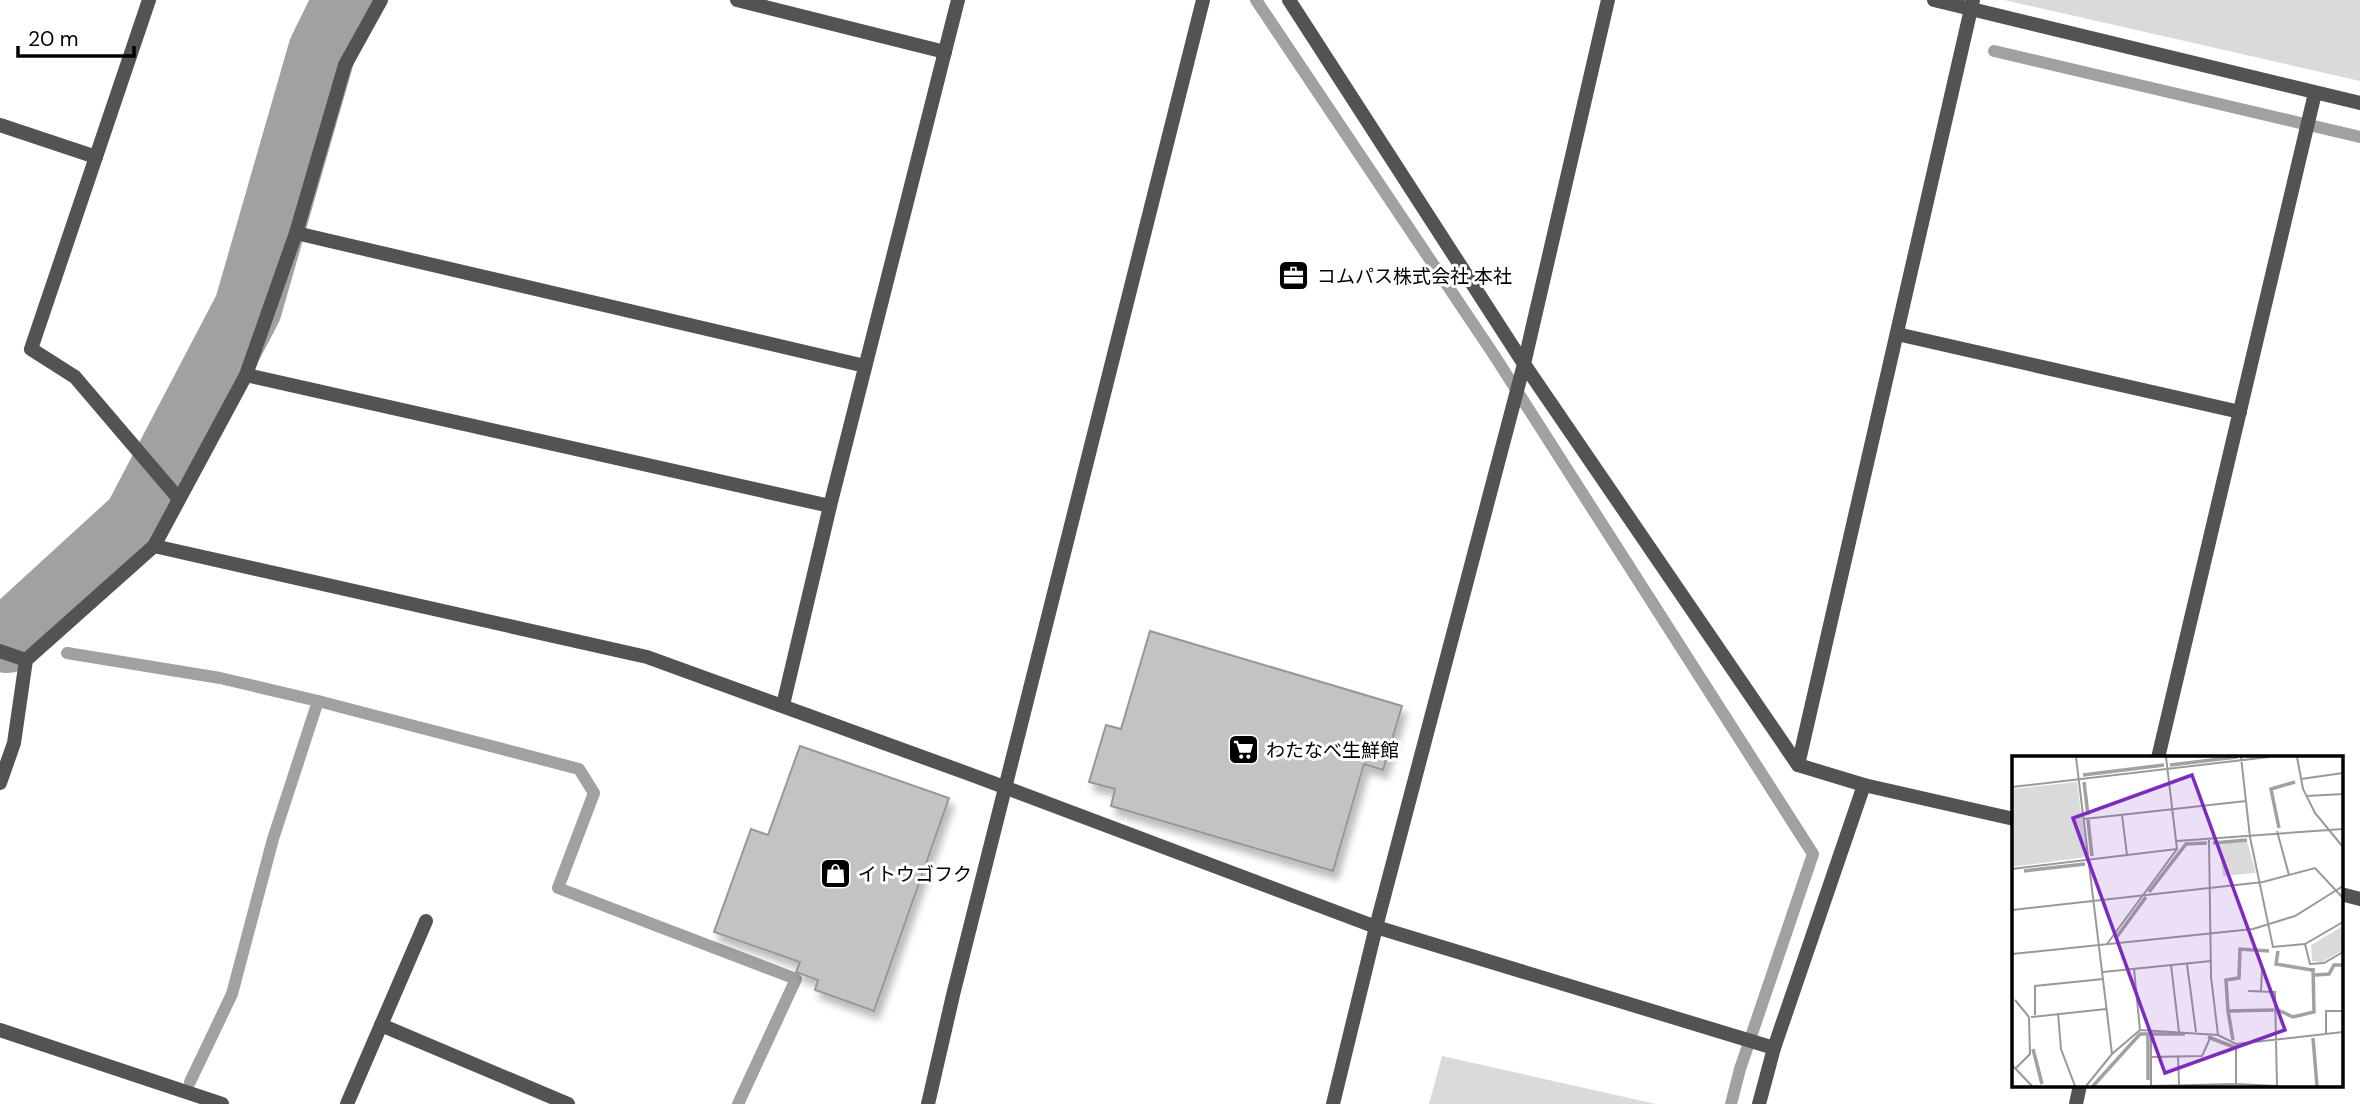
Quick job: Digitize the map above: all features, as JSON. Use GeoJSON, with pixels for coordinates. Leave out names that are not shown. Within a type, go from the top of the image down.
{"type":"FeatureCollection","features":[{"type":"Feature","properties":{"kind":"street"},"geometry":{"type":"LineString","coordinates":[[149,0],[31,349],[75,377],[179,499]]}},
{"type":"Feature","properties":{"kind":"street"},"geometry":{"type":"LineString","coordinates":[[737,0],[945,52]]}},
{"type":"Feature","properties":{"kind":"street"},"geometry":{"type":"LineString","coordinates":[[783,705],[830,506],[958,0]]}},
{"type":"Feature","properties":{"kind":"street"},"geometry":{"type":"LineString","coordinates":[[929,1104],[953,995],[1203,0]]}},
{"type":"Feature","properties":{"kind":"street"},"geometry":{"type":"LineString","coordinates":[[1289,0],[1522,370],[1798,765],[1864,785],[2012,819]]}},
{"type":"Feature","properties":{"kind":"street"},"geometry":{"type":"LineString","coordinates":[[1333,1104],[1376,927],[1522,370],[1608,0]]}},
{"type":"Feature","properties":{"kind":"street"},"geometry":{"type":"LineString","coordinates":[[1934,0],[1972,4],[2360,103]]}},
{"type":"Feature","properties":{"kind":"street"},"geometry":{"type":"LineString","coordinates":[[0,783],[14,743],[26,660],[154,546],[246,375],[296,233],[345,65],[378,1]]}},
{"type":"Feature","properties":{"kind":"street"},"geometry":{"type":"LineString","coordinates":[[1798,765],[1972,4]]}},
{"type":"Feature","properties":{"kind":"street"},"geometry":{"type":"LineString","coordinates":[[2158,756],[2315,93]]}},
{"type":"Feature","properties":{"kind":"street"},"geometry":{"type":"LineString","coordinates":[[0,125],[96,157]]}},
{"type":"Feature","properties":{"kind":"street"},"geometry":{"type":"LineString","coordinates":[[296,233],[865,366]]}},
{"type":"Feature","properties":{"kind":"street"},"geometry":{"type":"LineString","coordinates":[[1897,334],[2240,411]]}},
{"type":"Feature","properties":{"kind":"street"},"geometry":{"type":"LineString","coordinates":[[246,375],[830,506]]}},
{"type":"Feature","properties":{"kind":"street"},"geometry":{"type":"LineString","coordinates":[[154,546],[647,657],[783,705],[1376,927],[1769,1047]]}},
{"type":"Feature","properties":{"kind":"street"},"geometry":{"type":"LineString","coordinates":[[0,651],[26,660]]}},
{"type":"Feature","properties":{"kind":"street"},"geometry":{"type":"LineString","coordinates":[[1759,1104],[1769,1047],[1864,785]]}},
{"type":"Feature","properties":{"kind":"street"},"geometry":{"type":"LineString","coordinates":[[2342,894],[2360,899]]}},
{"type":"Feature","properties":{"kind":"street"},"geometry":{"type":"LineString","coordinates":[[347,1104],[426,921]]}},
{"type":"Feature","properties":{"kind":"street"},"geometry":{"type":"LineString","coordinates":[[381,1026],[568,1104]]}},
{"type":"Feature","properties":{"kind":"street"},"geometry":{"type":"LineString","coordinates":[[0,1030],[222,1104]]}},
{"type":"Feature","properties":{"kind":"street"},"geometry":{"type":"LineString","coordinates":[[2076,1104],[2080,1086]]}},
{"type":"Feature","properties":{"kind":"shaded area"},"geometry":{"type":"Polygon","coordinates":[[[2004,0],[2360,0],[2360,81],[2004,0]]]}},
{"type":"Feature","properties":{"kind":"shaded area"},"geometry":{"type":"Polygon","coordinates":[[[1442,1056],[1656,1104],[1429,1104],[1442,1056]]]}},
{"type":"Feature","properties":{"kind":"building"},"geometry":{"type":"Polygon","coordinates":[[[1150,631],[1402,706],[1383,770],[1364,764],[1333,871],[1111,806],[1115,789],[1089,782],[1106,725],[1121,729],[1150,631]]]}},
{"type":"Feature","properties":{"kind":"building"},"geometry":{"type":"Polygon","coordinates":[[[800,746],[949,798],[874,1011],[815,990],[818,980],[796,972],[800,962],[714,932],[751,829],[768,835],[800,746]]]}},
{"type":"Feature","properties":{"kind":"waterway"},"geometry":{"type":"LineString","coordinates":[[7,639],[137,520],[248,308],[322,51],[347,0]]}},
{"type":"Feature","properties":{"kind":"waterway"},"geometry":{"type":"LineString","coordinates":[[1256,0],[1494,355],[1813,854],[1740,1069],[1731,1104]]}},
{"type":"Feature","properties":{"kind":"waterway"},"geometry":{"type":"LineString","coordinates":[[1994,51],[2360,137]]}},
{"type":"Feature","properties":{"kind":"waterway"},"geometry":{"type":"LineString","coordinates":[[0,639],[7,639]]}},
{"type":"Feature","properties":{"kind":"waterway"},"geometry":{"type":"LineString","coordinates":[[67,653],[220,678],[318,701],[273,839],[232,994],[190,1082]]}},
{"type":"Feature","properties":{"kind":"waterway"},"geometry":{"type":"LineString","coordinates":[[318,701],[579,769],[594,793],[558,888],[796,979],[738,1104]]}},
{"type":"Feature","properties":{"kind":"place","name":"コムパス株式会社 本社"},"geometry":{"type":"Point","coordinates":[1294,276]}},
{"type":"Feature","properties":{"kind":"place","name":"わたなべ生鮮館"},"geometry":{"type":"Point","coordinates":[1243,750]}},
{"type":"Feature","properties":{"kind":"place","name":"イトウゴフク"},"geometry":{"type":"Point","coordinates":[835,874]}}]}
